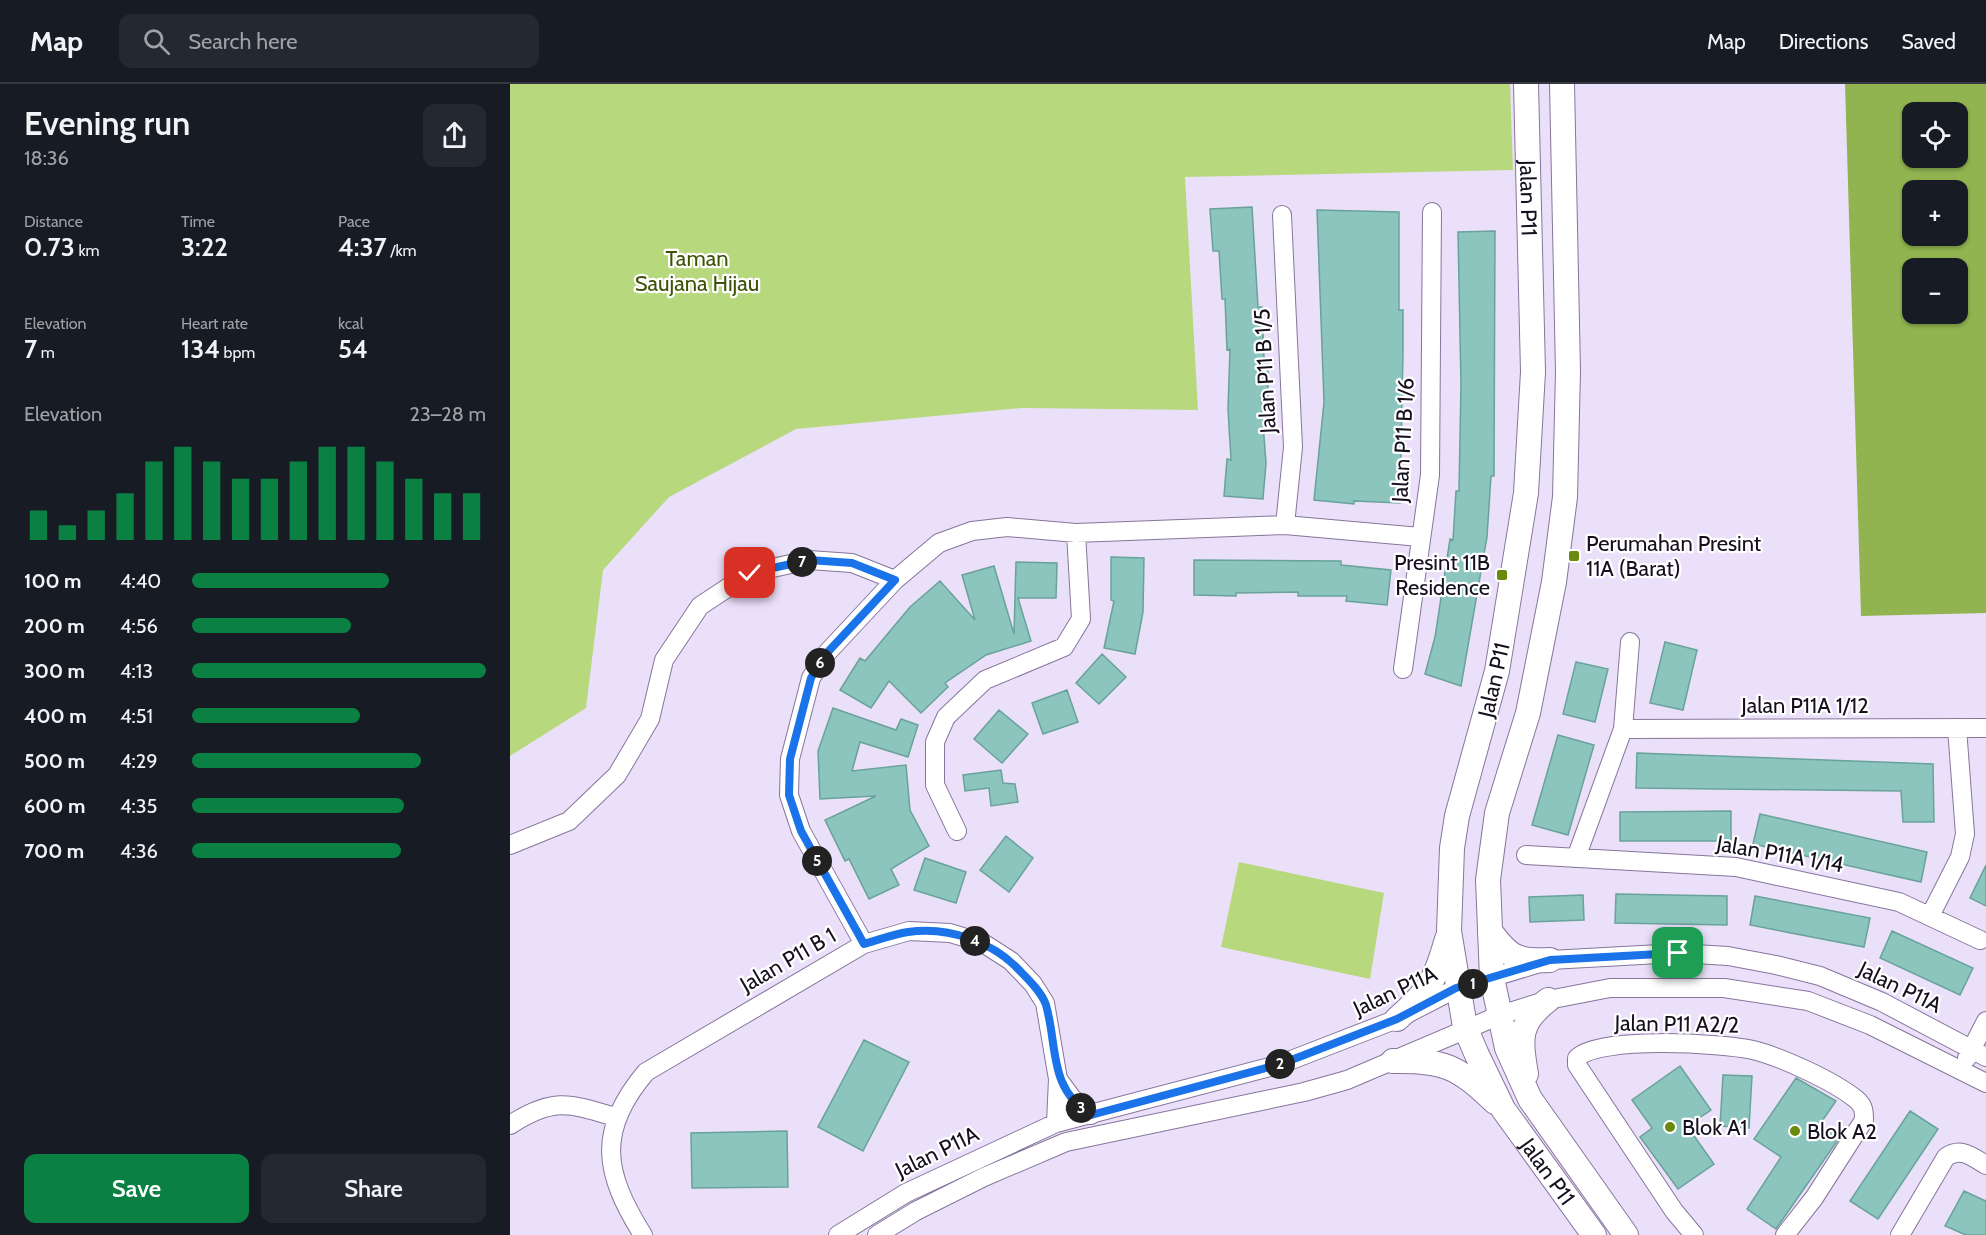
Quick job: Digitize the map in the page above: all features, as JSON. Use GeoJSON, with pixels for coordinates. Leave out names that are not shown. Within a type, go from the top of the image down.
{"type":"FeatureCollection","features":[{"type":"Feature","properties":{"kind":"main road","name":"Jalan P11"},"geometry":{"type":"LineString","coordinates":[[1526,84],[1533,372],[1526,493],[1497,672],[1452,848],[1449,931],[1456,988],[1465,1028],[1503,1109],[1594,1235]]}},
{"type":"Feature","properties":{"kind":"main road","name":"Jalan P11"},"geometry":{"type":"LineString","coordinates":[[1562,84],[1568,371],[1565,497],[1554,582],[1528,713],[1497,813],[1488,880],[1492,978],[1507,1048],[1530,1099],[1626,1235]]}},
{"type":"Feature","properties":{"kind":"main road"},"geometry":{"type":"LineString","coordinates":[[1397,1019],[1423,996],[1436,975],[1449,931]]}},
{"type":"Feature","properties":{"kind":"main road"},"geometry":{"type":"LineString","coordinates":[[1490,931],[1504,950],[1516,958],[1550,960]]}},
{"type":"Feature","properties":{"kind":"main road"},"geometry":{"type":"LineString","coordinates":[[1530,1099],[1523,1052],[1523,1028],[1530,1014],[1548,1000]]}},
{"type":"Feature","properties":{"kind":"main road"},"geometry":{"type":"LineString","coordinates":[[1393,1061],[1430,1060],[1456,1070],[1476,1084],[1503,1109]]}},
{"type":"Feature","properties":{"kind":"street","name":"Jalan P11 B 1/6"},"geometry":{"type":"LineString","coordinates":[[1403,669],[1430,475],[1432,212]]}},
{"type":"Feature","properties":{"kind":"street","name":"Jalan P11 B 1/5"},"geometry":{"type":"LineString","coordinates":[[1282,215],[1293,447],[1285,525]]}},
{"type":"Feature","properties":{"kind":"street"},"geometry":{"type":"LineString","coordinates":[[864,944],[801,831],[789,795],[790,759],[811,678],[825,655],[895,580],[939,543],[972,531],[1007,527],[1076,533],[1285,525],[1420,537]]}},
{"type":"Feature","properties":{"kind":"street"},"geometry":{"type":"LineString","coordinates":[[957,831],[935,785],[935,742],[946,717],[985,680],[1064,647],[1081,619],[1076,533]]}},
{"type":"Feature","properties":{"kind":"street"},"geometry":{"type":"LineString","coordinates":[[510,845],[569,821],[617,775],[650,719],[664,660],[700,606],[750,573],[809,560],[852,563],[895,580]]}},
{"type":"Feature","properties":{"kind":"street"},"geometry":{"type":"LineString","coordinates":[[1576,858],[1623,729],[1630,642]]}},
{"type":"Feature","properties":{"kind":"street"},"geometry":{"type":"LineString","coordinates":[[1930,915],[1960,857],[1965,834],[1957,728]]}},
{"type":"Feature","properties":{"kind":"street","name":"Jalan P11A 1/12"},"geometry":{"type":"LineString","coordinates":[[1623,729],[1986,728]]}},
{"type":"Feature","properties":{"kind":"street","name":"Jalan P11A 1/14"},"geometry":{"type":"LineString","coordinates":[[1526,855],[1736,867],[1899,902],[1980,940]]}},
{"type":"Feature","properties":{"kind":"street","name":"Jalan P11 B 1"},"geometry":{"type":"LineString","coordinates":[[643,1235],[626,1209],[611,1163],[615,1117],[628,1093],[646,1072],[864,944],[909,932],[950,933],[983,943],[1011,961],[1033,984],[1045,1003],[1058,1078],[1056,1123]]}},
{"type":"Feature","properties":{"kind":"street","name":"Jalan P11A"},"geometry":{"type":"LineString","coordinates":[[838,1235],[906,1193],[1056,1123],[1281,1064],[1397,1019],[1456,988],[1550,960],[1678,953],[1728,956],[1776,964],[1820,976],[1882,1002],[1978,1053]]}},
{"type":"Feature","properties":{"kind":"street","name":"Jalan P11A"},"geometry":{"type":"LineString","coordinates":[[877,1235],[916,1211],[984,1177],[1066,1142],[1304,1092],[1347,1080],[1500,1015],[1548,1000],[1610,988],[1724,988],[1764,992],[1808,1001],[1870,1025],[1986,1083]]}},
{"type":"Feature","properties":{"kind":"street"},"geometry":{"type":"LineString","coordinates":[[1960,1070],[1978,1053],[1986,1021]]}},
{"type":"Feature","properties":{"kind":"street","name":"Jalan P11 A2/2"},"geometry":{"type":"LineString","coordinates":[[1694,1235],[1674,1211],[1577,1065],[1577,1058],[1583,1052],[1616,1045],[1684,1044],[1753,1050],[1800,1067],[1857,1100],[1864,1109],[1864,1120],[1814,1198],[1785,1235]]}},
{"type":"Feature","properties":{"kind":"street","name":"Jalan P11 B 1"},"geometry":{"type":"LineString","coordinates":[[1058,1078],[1072,1098],[1091,1115]]}},
{"type":"Feature","properties":{"kind":"street"},"geometry":{"type":"LineString","coordinates":[[510,1125],[531,1111],[553,1104],[576,1105],[615,1117]]}},
{"type":"Feature","properties":{"kind":"street"},"geometry":{"type":"LineString","coordinates":[[1900,1235],[1946,1157],[1954,1151],[1964,1152],[1986,1164]]}},
{"type":"Feature","properties":{"kind":"green space","name":"Taman Saujana Hijau"},"geometry":{"type":"Polygon","coordinates":[[[510,84],[1510,84],[1513,170],[1185,177],[1198,410],[1022,408],[796,429],[669,497],[603,570],[586,708],[510,756],[510,84]]]}},
{"type":"Feature","properties":{"kind":"green space"},"geometry":{"type":"Polygon","coordinates":[[[1845,84],[1986,84],[1986,613],[1861,616],[1845,84]]]}},
{"type":"Feature","properties":{"kind":"green space"},"geometry":{"type":"Polygon","coordinates":[[[1239,862],[1384,893],[1370,979],[1221,947],[1239,862]]]}},
{"type":"Feature","properties":{"kind":"building"},"geometry":{"type":"Polygon","coordinates":[[[1252,207],[1258,307],[1262,307],[1264,358],[1268,358],[1268,397],[1261,397],[1266,463],[1263,499],[1224,496],[1227,459],[1231,460],[1228,409],[1230,349],[1227,350],[1225,299],[1222,299],[1219,251],[1213,251],[1210,209],[1252,207]]]}},
{"type":"Feature","properties":{"kind":"building"},"geometry":{"type":"Polygon","coordinates":[[[1317,210],[1399,212],[1399,310],[1403,310],[1400,503],[1354,501],[1354,504],[1314,500],[1324,402],[1317,210]]]}},
{"type":"Feature","properties":{"kind":"building"},"geometry":{"type":"Polygon","coordinates":[[[1495,231],[1494,476],[1491,476],[1487,537],[1461,686],[1425,674],[1435,637],[1450,539],[1453,540],[1456,491],[1459,491],[1461,385],[1458,232],[1495,231]]]}},
{"type":"Feature","properties":{"kind":"building"},"geometry":{"type":"Polygon","coordinates":[[[1111,557],[1144,558],[1143,612],[1135,654],[1104,648],[1114,601],[1111,600],[1111,557]]]}},
{"type":"Feature","properties":{"kind":"building"},"geometry":{"type":"Polygon","coordinates":[[[1194,560],[1341,561],[1341,565],[1391,570],[1387,605],[1346,601],[1347,596],[1298,596],[1298,592],[1236,593],[1236,596],[1194,595],[1194,560]]]}},
{"type":"Feature","properties":{"kind":"building"},"geometry":{"type":"Polygon","coordinates":[[[1016,562],[1057,563],[1056,598],[1018,598],[1031,641],[986,655],[945,683],[948,687],[921,713],[889,681],[871,708],[840,690],[860,658],[865,661],[910,607],[940,581],[975,620],[962,575],[994,566],[1014,634],[1016,562]]]}},
{"type":"Feature","properties":{"kind":"building"},"geometry":{"type":"Polygon","coordinates":[[[1665,642],[1697,650],[1683,710],[1650,703],[1665,642]]]}},
{"type":"Feature","properties":{"kind":"building"},"geometry":{"type":"Polygon","coordinates":[[[1102,654],[1126,677],[1099,704],[1076,683],[1102,654]]]}},
{"type":"Feature","properties":{"kind":"building"},"geometry":{"type":"Polygon","coordinates":[[[1576,662],[1608,669],[1595,722],[1563,714],[1576,662]]]}},
{"type":"Feature","properties":{"kind":"building"},"geometry":{"type":"Polygon","coordinates":[[[1067,690],[1078,722],[1043,734],[1032,703],[1067,690]]]}},
{"type":"Feature","properties":{"kind":"building"},"geometry":{"type":"Polygon","coordinates":[[[833,708],[896,730],[901,719],[918,725],[908,757],[860,742],[852,771],[906,765],[910,810],[929,846],[891,869],[899,885],[869,899],[849,859],[845,861],[825,820],[876,796],[820,799],[818,751],[833,708]]]}},
{"type":"Feature","properties":{"kind":"building"},"geometry":{"type":"Polygon","coordinates":[[[999,710],[1028,734],[1002,763],[974,739],[999,710]]]}},
{"type":"Feature","properties":{"kind":"building"},"geometry":{"type":"Polygon","coordinates":[[[1558,735],[1594,745],[1568,835],[1532,825],[1558,735]]]}},
{"type":"Feature","properties":{"kind":"building"},"geometry":{"type":"Polygon","coordinates":[[[1637,753],[1933,764],[1934,822],[1903,822],[1901,791],[1636,788],[1637,753]]]}},
{"type":"Feature","properties":{"kind":"building"},"geometry":{"type":"Polygon","coordinates":[[[1001,770],[1003,783],[1015,784],[1018,802],[991,806],[989,788],[965,791],[963,775],[1001,770]]]}},
{"type":"Feature","properties":{"kind":"building"},"geometry":{"type":"Polygon","coordinates":[[[1731,811],[1731,841],[1620,841],[1620,812],[1731,811]]]}},
{"type":"Feature","properties":{"kind":"building"},"geometry":{"type":"Polygon","coordinates":[[[1760,814],[1927,852],[1921,882],[1753,844],[1760,814]]]}},
{"type":"Feature","properties":{"kind":"building"},"geometry":{"type":"Polygon","coordinates":[[[1006,836],[1033,858],[1009,892],[980,870],[1006,836]]]}},
{"type":"Feature","properties":{"kind":"building"},"geometry":{"type":"Polygon","coordinates":[[[925,858],[966,872],[956,903],[914,890],[925,858]]]}},
{"type":"Feature","properties":{"kind":"building"},"geometry":{"type":"Polygon","coordinates":[[[1986,865],[1986,906],[1970,898],[1986,865]]]}},
{"type":"Feature","properties":{"kind":"building"},"geometry":{"type":"Polygon","coordinates":[[[1616,894],[1727,896],[1727,925],[1615,923],[1616,894]]]}},
{"type":"Feature","properties":{"kind":"building"},"geometry":{"type":"Polygon","coordinates":[[[1583,895],[1584,920],[1530,922],[1529,897],[1583,895]]]}},
{"type":"Feature","properties":{"kind":"building"},"geometry":{"type":"Polygon","coordinates":[[[1755,896],[1870,918],[1864,947],[1750,925],[1755,896]]]}},
{"type":"Feature","properties":{"kind":"building"},"geometry":{"type":"Polygon","coordinates":[[[1892,931],[1973,968],[1960,995],[1880,958],[1892,931]]]}},
{"type":"Feature","properties":{"kind":"building"},"geometry":{"type":"Polygon","coordinates":[[[864,1040],[909,1062],[863,1151],[818,1127],[864,1040]]]}},
{"type":"Feature","properties":{"kind":"building","name":"Blok A1"},"geometry":{"type":"Polygon","coordinates":[[[1680,1066],[1711,1110],[1687,1126],[1714,1164],[1678,1189],[1640,1137],[1652,1128],[1632,1100],[1680,1066]]]}},
{"type":"Feature","properties":{"kind":"building"},"geometry":{"type":"Polygon","coordinates":[[[1723,1075],[1752,1076],[1749,1128],[1720,1126],[1723,1075]]]}},
{"type":"Feature","properties":{"kind":"building","name":"Blok A2"},"geometry":{"type":"Polygon","coordinates":[[[1796,1078],[1836,1101],[1820,1124],[1840,1137],[1776,1229],[1747,1209],[1781,1157],[1754,1139],[1796,1078]]]}},
{"type":"Feature","properties":{"kind":"building"},"geometry":{"type":"Polygon","coordinates":[[[1910,1111],[1938,1129],[1878,1219],[1850,1201],[1910,1111]]]}},
{"type":"Feature","properties":{"kind":"building"},"geometry":{"type":"Polygon","coordinates":[[[787,1131],[788,1187],[692,1188],[691,1133],[787,1131]]]}},
{"type":"Feature","properties":{"kind":"building"},"geometry":{"type":"Polygon","coordinates":[[[1964,1191],[1986,1201],[1986,1235],[1966,1235],[1945,1226],[1964,1191]]]}},
{"type":"Feature","properties":{"kind":"place","name":"Perumahan Presint 11A (Barat)"},"geometry":{"type":"Point","coordinates":[1574,556]}},
{"type":"Feature","properties":{"kind":"place","name":"Presint 11B Residence"},"geometry":{"type":"Point","coordinates":[1502,575]}},
{"type":"Feature","properties":{"kind":"place","name":"Blok A1"},"geometry":{"type":"Point","coordinates":[1670,1127]}},
{"type":"Feature","properties":{"kind":"place","name":"Blok A2"},"geometry":{"type":"Point","coordinates":[1795,1131]}},
{"type":"Feature","properties":{"kind":"route"},"geometry":{"type":"LineString","coordinates":[[750,573],[809,560],[852,563],[895,580],[825,655],[811,678],[790,759],[789,795],[801,831],[864,944],[909,932],[950,933],[983,943],[1011,961],[1033,984],[1045,1003],[1058,1078],[1072,1098],[1091,1115],[1281,1064],[1397,1019],[1456,988],[1550,960],[1568,957],[1678,953]]}}]}
